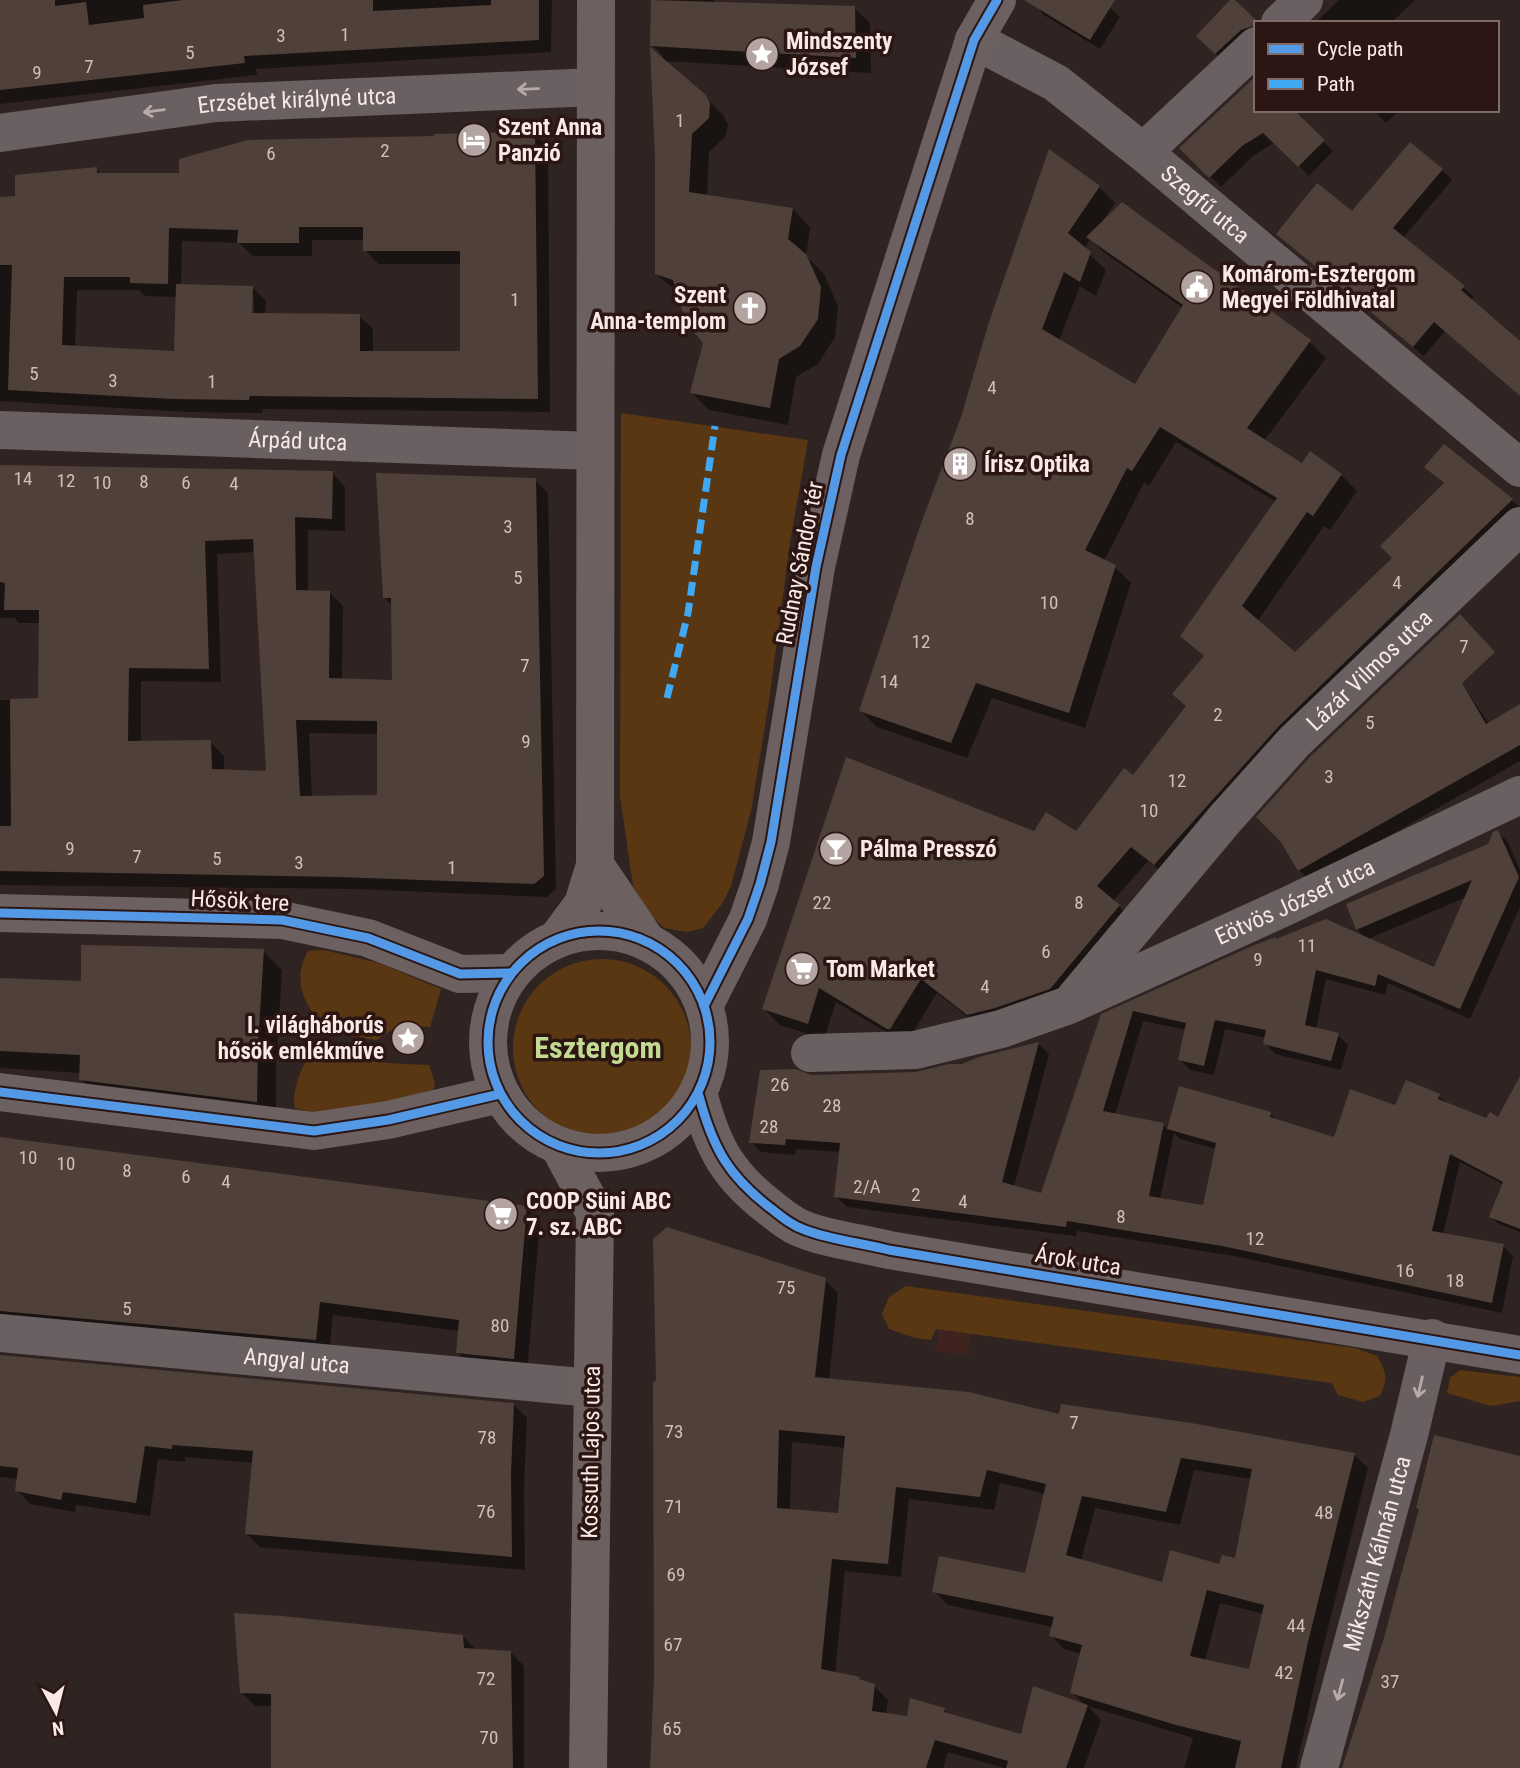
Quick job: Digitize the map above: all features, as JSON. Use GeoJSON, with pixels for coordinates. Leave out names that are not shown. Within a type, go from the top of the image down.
{"type":"FeatureCollection","features":[{"type":"Feature","properties":{"kind":"main road"},"geometry":{"type":"LineString","coordinates":[[557,939],[583,904],[595,865],[596,0]]}},
{"type":"Feature","properties":{"kind":"main road","name":"Rudnay Sándor tér"},"geometry":{"type":"LineString","coordinates":[[704,1006],[748,919],[771,842],[816,566],[841,454],[974,40],[997,0]]}},
{"type":"Feature","properties":{"kind":"main road"},"geometry":{"type":"LineString","coordinates":[[595,865],[658,949],[690,978],[704,1006],[709,1030],[709,1056],[699,1096],[671,1126],[634,1147],[595,1213]]}},
{"type":"Feature","properties":{"kind":"main road","name":"Hősök tere"},"geometry":{"type":"LineString","coordinates":[[0,913],[282,920],[368,938],[460,974],[512,973]]}},
{"type":"Feature","properties":{"kind":"main road"},"geometry":{"type":"LineString","coordinates":[[721,1157],[684,1145],[634,1147],[590,1153],[559,1146],[535,1133],[515,1115],[500,1094],[489,1063],[488,1031],[495,1000],[512,973],[532,953],[557,939],[587,932],[617,933],[658,949],[701,958],[733,946]]}},
{"type":"Feature","properties":{"kind":"main road"},"geometry":{"type":"LineString","coordinates":[[0,1092],[314,1130],[388,1120],[500,1094]]}},
{"type":"Feature","properties":{"kind":"main road","name":"Árok utca"},"geometry":{"type":"LineString","coordinates":[[699,1096],[708,1129],[721,1157],[750,1193],[804,1230],[889,1250],[1520,1355]]}},
{"type":"Feature","properties":{"kind":"main road","name":"Kossuth Lajos utca"},"geometry":{"type":"LineString","coordinates":[[559,1146],[595,1213],[588,1768]]}},
{"type":"Feature","properties":{"kind":"street"},"geometry":{"type":"LineString","coordinates":[[1282,21],[1304,0]]}},
{"type":"Feature","properties":{"kind":"street","name":"Szegfű utca"},"geometry":{"type":"LineString","coordinates":[[974,40],[1056,83],[1143,152],[1520,468]]}},
{"type":"Feature","properties":{"kind":"street"},"geometry":{"type":"LineString","coordinates":[[1143,152],[1254,48]]}},
{"type":"Feature","properties":{"kind":"street","name":"Erzsébet királyné utca"},"geometry":{"type":"LineString","coordinates":[[0,133],[216,103],[596,87]]}},
{"type":"Feature","properties":{"kind":"street","name":"Árpád utca"},"geometry":{"type":"LineString","coordinates":[[0,430],[594,451]]}},
{"type":"Feature","properties":{"kind":"street","name":"Lázár Vilmos utca"},"geometry":{"type":"LineString","coordinates":[[1069,1005],[1225,819],[1294,742],[1520,526]]}},
{"type":"Feature","properties":{"kind":"street","name":"Eötvös József utca"},"geometry":{"type":"LineString","coordinates":[[810,1053],[915,1050],[1001,1029],[1069,1005],[1287,906],[1520,795]]}},
{"type":"Feature","properties":{"kind":"street","name":"Angyal utca"},"geometry":{"type":"LineString","coordinates":[[0,1333],[592,1388]]}},
{"type":"Feature","properties":{"kind":"street","name":"Mikszáth Kálmán utca"},"geometry":{"type":"LineString","coordinates":[[1319,1768],[1409,1435],[1432,1339]]}},
{"type":"Feature","properties":{"kind":"shaded area"},"geometry":{"type":"Polygon","coordinates":[[[621,413],[808,440],[790,543],[751,811],[731,886],[722,904],[703,928],[687,932],[664,928],[648,912],[633,886],[620,796],[621,413]]]}},
{"type":"Feature","properties":{"kind":"shaded area"},"geometry":{"type":"Polygon","coordinates":[[[324,950],[379,963],[441,989],[430,1027],[399,1025],[377,1040],[327,1033],[307,1004],[301,984],[303,963],[308,951],[324,950]]]}},
{"type":"Feature","properties":{"kind":"shaded area"},"geometry":{"type":"Polygon","coordinates":[[[602,959],[636,966],[665,985],[684,1014],[691,1048],[684,1082],[665,1111],[636,1130],[602,1137],[568,1130],[539,1111],[520,1082],[513,1048],[520,1014],[539,985],[568,966],[602,959]]]}},
{"type":"Feature","properties":{"kind":"shaded area"},"geometry":{"type":"Polygon","coordinates":[[[316,1049],[372,1061],[429,1065],[435,1084],[432,1097],[320,1114],[295,1108],[299,1076],[316,1049]]]}},
{"type":"Feature","properties":{"kind":"shaded area"},"geometry":{"type":"Polygon","coordinates":[[[906,1286],[1355,1348],[1377,1356],[1385,1376],[1384,1385],[1380,1396],[1363,1402],[1338,1395],[1332,1383],[936,1329],[931,1340],[915,1338],[889,1329],[882,1314],[889,1297],[906,1286]]]}},
{"type":"Feature","properties":{"kind":"shaded area"},"geometry":{"type":"Polygon","coordinates":[[[941,1316],[973,1321],[968,1355],[935,1351],[941,1316]]]}},
{"type":"Feature","properties":{"kind":"shaded area"},"geometry":{"type":"Polygon","coordinates":[[[1460,1370],[1520,1377],[1520,1401],[1491,1406],[1447,1393],[1450,1378],[1460,1370]]]}},
{"type":"Feature","properties":{"kind":"building"},"geometry":{"type":"Polygon","coordinates":[[[0,0],[55,0],[55,6],[86,2],[89,25],[144,18],[143,5],[183,0],[373,0],[373,11],[491,5],[491,0],[539,0],[539,40],[244,56],[245,63],[0,90],[0,0]]]}},
{"type":"Feature","properties":{"kind":"building"},"geometry":{"type":"Polygon","coordinates":[[[651,0],[855,6],[856,58],[650,46],[651,0]]]}},
{"type":"Feature","properties":{"kind":"building"},"geometry":{"type":"Polygon","coordinates":[[[1024,0],[1115,0],[1090,40],[1024,0]]]}},
{"type":"Feature","properties":{"kind":"building"},"geometry":{"type":"Polygon","coordinates":[[[1230,0],[1235,0],[1256,20],[1254,26],[1241,30],[1215,54],[1196,36],[1230,0]]]}},
{"type":"Feature","properties":{"kind":"building","name":"Szent Anna-templom"},"geometry":{"type":"Polygon","coordinates":[[[650,47],[706,95],[710,104],[709,118],[692,134],[689,192],[793,208],[788,239],[806,254],[821,287],[818,319],[800,346],[779,359],[770,408],[690,393],[703,343],[686,323],[673,280],[655,274],[655,157],[650,47]]]}},
{"type":"Feature","properties":{"kind":"building"},"geometry":{"type":"Polygon","coordinates":[[[1254,78],[1254,112],[1296,112],[1325,140],[1298,167],[1263,133],[1242,146],[1209,178],[1179,148],[1254,78]]]}},
{"type":"Feature","properties":{"kind":"building"},"geometry":{"type":"Polygon","coordinates":[[[535,132],[538,399],[250,396],[249,400],[173,399],[8,390],[12,265],[0,265],[0,197],[15,196],[15,175],[97,167],[97,173],[179,173],[179,159],[248,140],[535,132]],[[299,227],[299,243],[237,243],[238,230],[169,228],[168,284],[130,283],[130,277],[64,277],[62,345],[174,351],[176,284],[253,286],[252,313],[360,314],[360,351],[460,351],[460,251],[363,251],[363,227],[299,227]]]}},
{"type":"Feature","properties":{"kind":"building"},"geometry":{"type":"Polygon","coordinates":[[[1410,142],[1443,169],[1393,228],[1465,286],[1461,290],[1520,341],[1520,396],[1434,322],[1413,347],[1276,234],[1317,183],[1352,211],[1410,142]]]}},
{"type":"Feature","properties":{"kind":"building"},"geometry":{"type":"Polygon","coordinates":[[[1049,149],[1100,186],[1068,233],[1091,252],[1080,282],[1064,272],[1042,329],[1135,384],[1183,305],[1086,237],[1122,202],[1311,340],[1247,428],[1302,463],[1310,451],[1342,474],[1313,516],[1307,512],[1242,606],[1295,652],[1392,558],[1380,546],[1444,483],[1424,467],[1444,444],[1513,499],[1279,726],[1154,865],[1131,847],[1097,886],[1120,905],[1050,989],[967,1015],[921,979],[890,1029],[887,1029],[819,988],[808,1024],[762,1009],[846,757],[1034,831],[1046,812],[1076,831],[1124,768],[1133,775],[1186,706],[1172,694],[1204,656],[1180,636],[1277,498],[1160,427],[1132,471],[1127,468],[1085,550],[1116,565],[1069,713],[976,683],[951,743],[859,711],[920,526],[961,417],[989,322],[1049,149]]]}},
{"type":"Feature","properties":{"kind":"building"},"geometry":{"type":"Polygon","coordinates":[[[0,465],[333,471],[332,519],[295,517],[296,590],[330,591],[329,678],[392,680],[391,598],[383,598],[376,473],[536,478],[544,876],[534,884],[339,877],[0,871],[0,826],[11,826],[10,699],[38,698],[39,610],[4,610],[5,583],[0,582],[0,465]],[[253,539],[205,541],[209,669],[129,668],[128,741],[211,740],[212,769],[266,771],[253,539]],[[296,720],[300,796],[377,795],[377,721],[296,720]]]}},
{"type":"Feature","properties":{"kind":"building"},"geometry":{"type":"Polygon","coordinates":[[[1460,614],[1495,652],[1462,683],[1486,724],[1520,704],[1520,745],[1298,871],[1281,842],[1256,817],[1310,757],[1460,614]]]}},
{"type":"Feature","properties":{"kind":"building"},"geometry":{"type":"Polygon","coordinates":[[[1498,830],[1519,877],[1460,1009],[1378,974],[1375,986],[1316,970],[1305,1025],[1339,1033],[1331,1061],[1263,1044],[1266,1030],[1215,1020],[1204,1066],[1178,1060],[1186,1023],[1133,1011],[1103,1111],[1164,1123],[1149,1196],[1203,1205],[1216,1143],[1167,1129],[1179,1086],[1271,1112],[1270,1117],[1334,1137],[1350,1089],[1395,1105],[1406,1080],[1440,1094],[1438,1099],[1486,1118],[1490,1112],[1498,1117],[1520,1076],[1520,1229],[1489,1217],[1503,1182],[1450,1154],[1432,1231],[1504,1244],[1492,1303],[1222,1246],[1067,1221],[1066,1227],[834,1197],[840,1143],[786,1139],[785,1145],[749,1143],[760,1070],[796,1069],[811,1075],[916,1072],[949,1064],[962,1064],[1039,1042],[1002,1182],[1041,1193],[1101,1014],[1252,946],[1326,919],[1434,967],[1472,880],[1356,930],[1346,904],[1488,844],[1493,832],[1498,830]]]}},
{"type":"Feature","properties":{"kind":"building"},"geometry":{"type":"Polygon","coordinates":[[[81,945],[264,949],[257,1102],[79,1080],[80,1055],[0,1051],[0,978],[81,981],[81,945]]]}},
{"type":"Feature","properties":{"kind":"building"},"geometry":{"type":"Polygon","coordinates":[[[0,1137],[527,1206],[514,1359],[456,1353],[459,1320],[320,1302],[316,1340],[0,1311],[0,1137]]]}},
{"type":"Feature","properties":{"kind":"building"},"geometry":{"type":"Polygon","coordinates":[[[667,1227],[826,1278],[815,1377],[969,1392],[1059,1414],[1061,1404],[1191,1423],[1355,1453],[1308,1642],[1281,1768],[1235,1768],[1241,1741],[1176,1725],[1070,1693],[1082,1645],[1049,1636],[1054,1617],[932,1592],[939,1556],[1025,1573],[1046,1484],[987,1470],[980,1497],[896,1487],[888,1564],[832,1559],[821,1669],[860,1677],[859,1679],[875,1684],[872,1711],[907,1716],[910,1698],[945,1708],[944,1712],[1021,1734],[1033,1686],[1088,1705],[1066,1768],[1006,1768],[1008,1761],[935,1740],[926,1768],[650,1768],[654,1677],[653,1382],[656,1381],[653,1239],[667,1227]],[[779,1430],[777,1508],[838,1513],[845,1436],[779,1430]],[[1181,1458],[1166,1512],[1082,1496],[1066,1555],[1162,1582],[1170,1550],[1219,1564],[1222,1555],[1235,1558],[1252,1469],[1181,1458]],[[1207,1590],[1190,1656],[1249,1669],[1264,1605],[1207,1590]]]}},
{"type":"Feature","properties":{"kind":"building"},"geometry":{"type":"Polygon","coordinates":[[[0,1355],[514,1403],[512,1557],[245,1534],[253,1451],[172,1445],[172,1449],[145,1446],[136,1503],[63,1492],[61,1500],[15,1491],[18,1468],[0,1466],[0,1355]]]}},
{"type":"Feature","properties":{"kind":"building"},"geometry":{"type":"Polygon","coordinates":[[[1434,1435],[1520,1456],[1520,1768],[1342,1768],[1383,1641],[1419,1509],[1416,1508],[1434,1435]]]}},
{"type":"Feature","properties":{"kind":"building"},"geometry":{"type":"Polygon","coordinates":[[[234,1613],[463,1635],[464,1648],[511,1651],[513,1768],[271,1768],[271,1694],[240,1693],[234,1613]]]}},
{"type":"Feature","properties":{"kind":"marked path"},"geometry":{"type":"LineString","coordinates":[[667,698],[688,613],[715,426]]}},
{"type":"Feature","properties":{"kind":"cycle path"},"geometry":{"type":"LineString","coordinates":[[704,1006],[748,919],[771,842],[816,567],[841,455],[974,40],[997,0]]}},
{"type":"Feature","properties":{"kind":"cycle path"},"geometry":{"type":"LineString","coordinates":[[0,913],[282,920],[368,938],[460,974],[511,973]]}},
{"type":"Feature","properties":{"kind":"cycle path"},"geometry":{"type":"LineString","coordinates":[[599,931],[621,933],[651,944],[669,956],[685,972],[697,990],[705,1010],[710,1042],[708,1064],[697,1094],[685,1112],[669,1128],[651,1140],[631,1148],[599,1153],[577,1151],[547,1140],[529,1128],[513,1112],[501,1094],[493,1074],[488,1042],[490,1020],[501,990],[513,972],[529,956],[547,944],[567,936],[599,931]]}},
{"type":"Feature","properties":{"kind":"cycle path"},"geometry":{"type":"LineString","coordinates":[[0,1092],[314,1131],[388,1120],[500,1094]]}},
{"type":"Feature","properties":{"kind":"cycle path"},"geometry":{"type":"LineString","coordinates":[[699,1096],[717,1147],[745,1186],[784,1219],[815,1233],[889,1250],[1520,1355]]}},
{"type":"Feature","properties":{"kind":"place","name":"Mindszenty József"},"geometry":{"type":"Point","coordinates":[762,54]}},
{"type":"Feature","properties":{"kind":"place","name":"Szent Anna Panzió"},"geometry":{"type":"Point","coordinates":[474,140]}},
{"type":"Feature","properties":{"kind":"place","name":"Komárom-Esztergom Megyei Földhivatal"},"geometry":{"type":"Point","coordinates":[1197,287]}},
{"type":"Feature","properties":{"kind":"place","name":"Szent Anna-templom"},"geometry":{"type":"Point","coordinates":[750,308]}},
{"type":"Feature","properties":{"kind":"place","name":"Írisz Optika"},"geometry":{"type":"Point","coordinates":[960,464]}},
{"type":"Feature","properties":{"kind":"place","name":"Pálma Presszó"},"geometry":{"type":"Point","coordinates":[836,849]}},
{"type":"Feature","properties":{"kind":"place","name":"Tom Market"},"geometry":{"type":"Point","coordinates":[802,969]}},
{"type":"Feature","properties":{"kind":"place","name":"I. világháborús hősök emlékműve"},"geometry":{"type":"Point","coordinates":[408,1038]}},
{"type":"Feature","properties":{"kind":"place","name":"COOP Süni ABC 7. sz. ABC"},"geometry":{"type":"Point","coordinates":[501,1214]}},
{"type":"Feature","properties":{"kind":"district","name":"Esztergom"},"geometry":{"type":"Point","coordinates":[598,1047]}}]}
